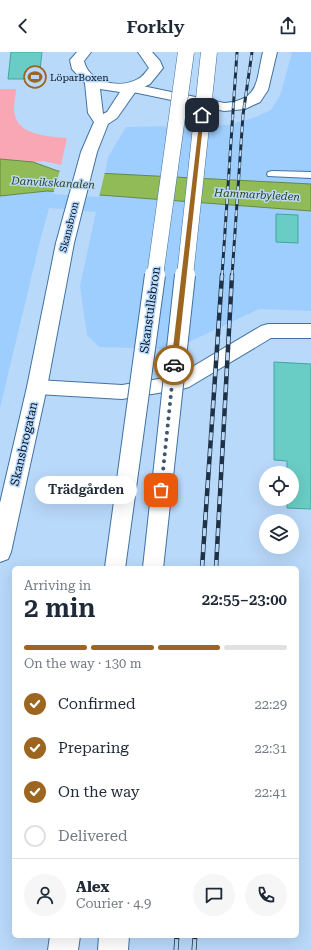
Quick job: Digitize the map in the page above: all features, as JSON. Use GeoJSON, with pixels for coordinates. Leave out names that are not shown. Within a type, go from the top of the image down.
{"type":"FeatureCollection","features":[{"type":"Feature","properties":{"kind":"street"},"geometry":{"type":"LineString","coordinates":[[83,52],[78,57],[77,67],[82,75],[92,82],[105,86],[132,88],[224,107],[240,106],[255,99],[261,90],[270,52]]}},
{"type":"Feature","properties":{"kind":"street","name":"Skanstullsbron"},"geometry":{"type":"LineString","coordinates":[[115,566],[186,52]]}},
{"type":"Feature","properties":{"kind":"street"},"geometry":{"type":"LineString","coordinates":[[153,566],[209,52]]}},
{"type":"Feature","properties":{"kind":"street"},"geometry":{"type":"LineString","coordinates":[[152,60],[162,83],[188,100]]}},
{"type":"Feature","properties":{"kind":"street"},"geometry":{"type":"LineString","coordinates":[[92,82],[95,113],[100,122],[112,115],[132,88],[147,80],[152,60]]}},
{"type":"Feature","properties":{"kind":"street","name":"Skansbron"},"geometry":{"type":"LineString","coordinates":[[47,335],[65,243],[89,152],[100,122]]}},
{"type":"Feature","properties":{"kind":"street"},"geometry":{"type":"LineString","coordinates":[[37,387],[122,392],[182,382],[268,331],[311,331]]}},
{"type":"Feature","properties":{"kind":"street","name":"Skansbrogatan"},"geometry":{"type":"LineString","coordinates":[[0,552],[37,387],[47,335]]}},
{"type":"Feature","properties":{"kind":"street"},"geometry":{"type":"LineString","coordinates":[[63,950],[65,938]]}},
{"type":"Feature","properties":{"kind":"street"},"geometry":{"type":"LineString","coordinates":[[113,950],[114,938]]}},
{"type":"Feature","properties":{"kind":"lane"},"geometry":{"type":"LineString","coordinates":[[272,174],[311,175]]}},
{"type":"Feature","properties":{"kind":"shaded area"},"geometry":{"type":"Polygon","coordinates":[[[292,52],[311,52],[311,184],[105,174],[108,157],[126,127],[228,125],[253,118],[271,110],[281,93],[292,52]]]}},
{"type":"Feature","properties":{"kind":"shaded area"},"geometry":{"type":"Polygon","coordinates":[[[0,89],[16,89],[14,108],[15,117],[19,124],[25,129],[41,135],[67,138],[61,165],[43,161],[33,162],[0,159],[0,89]]]}},
{"type":"Feature","properties":{"kind":"shaded area"},"geometry":{"type":"Polygon","coordinates":[[[47,191],[311,211],[311,311],[259,309],[174,349],[99,347],[87,335],[80,286],[96,212],[49,208],[0,408],[0,196],[47,191]]]}},
{"type":"Feature","properties":{"kind":"water"},"geometry":{"type":"Polygon","coordinates":[[[0,159],[33,162],[58,171],[311,184],[311,211],[47,191],[0,196],[0,159]]]}},
{"type":"Feature","properties":{"kind":"pier"},"geometry":{"type":"Polygon","coordinates":[[[60,170],[105,172],[99,197],[53,194],[60,170]]]}},
{"type":"Feature","properties":{"kind":"building"},"geometry":{"type":"Polygon","coordinates":[[[11,52],[42,52],[39,79],[8,79],[11,52]]]}},
{"type":"Feature","properties":{"kind":"building"},"geometry":{"type":"Polygon","coordinates":[[[276,214],[298,215],[298,243],[276,242],[276,214]]]}},
{"type":"Feature","properties":{"kind":"building"},"geometry":{"type":"Polygon","coordinates":[[[274,362],[311,364],[311,509],[287,508],[287,506],[299,506],[299,466],[287,466],[287,461],[274,460],[274,362]]]}},
{"type":"Feature","properties":{"kind":"railway"},"geometry":{"type":"LineString","coordinates":[[222,276],[237,52]]}},
{"type":"Feature","properties":{"kind":"railway"},"geometry":{"type":"LineString","coordinates":[[232,276],[243,115],[252,52]]}},
{"type":"Feature","properties":{"kind":"railway"},"geometry":{"type":"LineString","coordinates":[[202,566],[222,275]]}},
{"type":"Feature","properties":{"kind":"railway"},"geometry":{"type":"LineString","coordinates":[[216,566],[232,275]]}},
{"type":"Feature","properties":{"kind":"railway"},"geometry":{"type":"LineString","coordinates":[[176,950],[177,938]]}},
{"type":"Feature","properties":{"kind":"railway"},"geometry":{"type":"LineString","coordinates":[[194,950],[195,938]]}},
{"type":"Feature","properties":{"kind":"way so far"},"geometry":{"type":"LineString","coordinates":[[161,490],[174,365]]}},
{"type":"Feature","properties":{"kind":"place","name":"LöparBoxen"},"geometry":{"type":"Point","coordinates":[35,77]}},
{"type":"Feature","properties":{"kind":"place","name":"Trädgården"},"geometry":{"type":"Point","coordinates":[161,490]}},
{"type":"Feature","properties":{"kind":"route"},"geometry":{"type":"LineString","coordinates":[[174,365],[202,115]]}},
{"type":"Feature","properties":{"kind":"water label","name":"Danvikskanalen"},"geometry":{"type":"Point","coordinates":[53,183]}},
{"type":"Feature","properties":{"kind":"water label","name":"Hammarbyleden"},"geometry":{"type":"Point","coordinates":[257,195]}}]}
